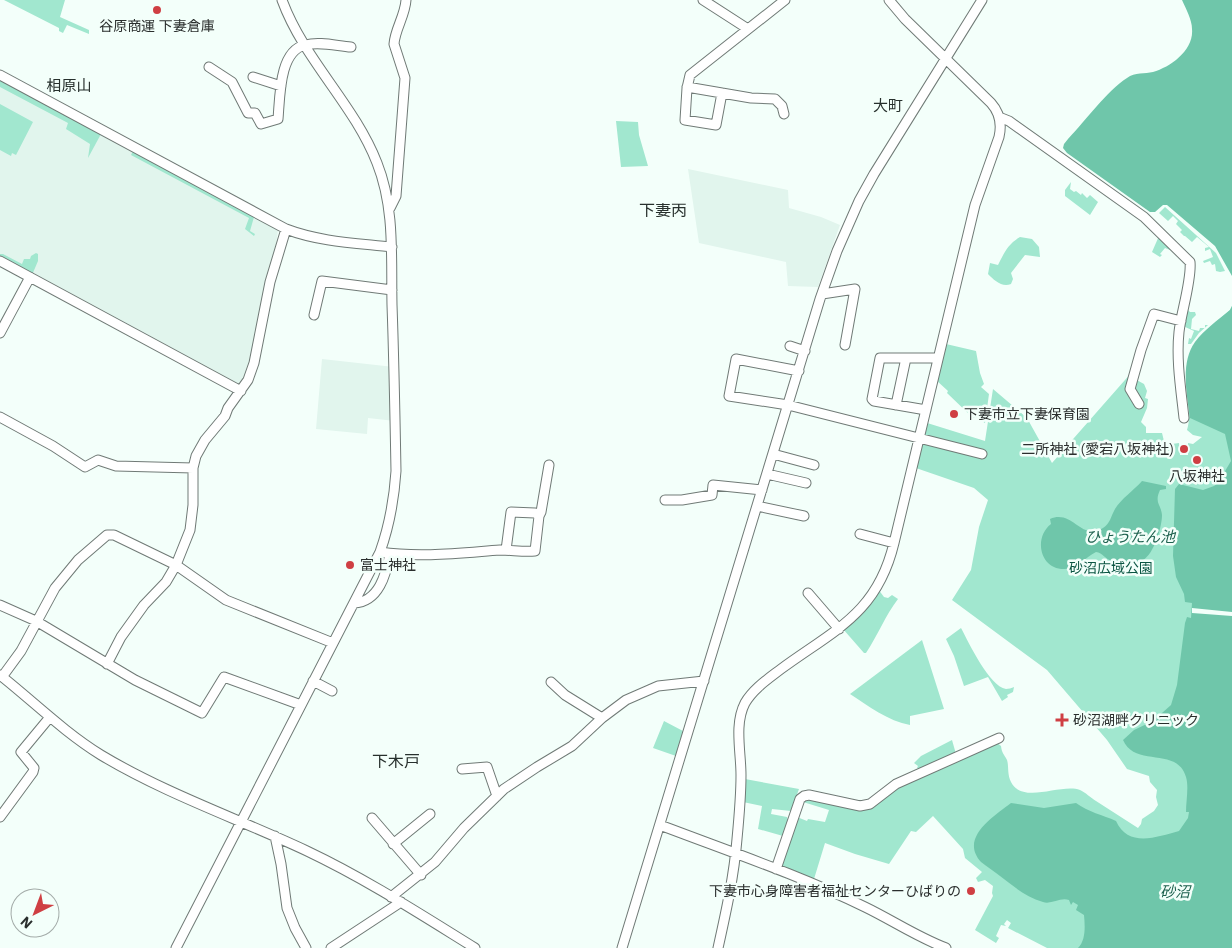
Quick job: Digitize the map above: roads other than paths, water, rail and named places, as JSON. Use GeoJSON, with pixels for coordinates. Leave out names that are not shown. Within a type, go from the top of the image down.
{"type":"FeatureCollection","features":[{"type":"Feature","properties":{"kind":"street"},"geometry":{"type":"LineString","coordinates":[[176,948],[380,552],[389,524],[394,499],[396,471],[390,208],[382,176],[365,137],[304,45],[294,28],[282,0]]}},
{"type":"Feature","properties":{"kind":"street"},"geometry":{"type":"LineString","coordinates":[[390,208],[396,196],[405,78],[394,39],[404,15],[406,0]]}},
{"type":"Feature","properties":{"kind":"street"},"geometry":{"type":"LineString","coordinates":[[703,0],[748,29]]}},
{"type":"Feature","properties":{"kind":"street"},"geometry":{"type":"LineString","coordinates":[[722,93],[716,125],[700,124],[685,120],[687,87],[690,75],[785,0]]}},
{"type":"Feature","properties":{"kind":"street"},"geometry":{"type":"LineString","coordinates":[[718,948],[736,854],[741,774],[740,725],[744,705],[756,690],[770,678],[839,629],[859,611],[881,582],[894,543],[975,205],[999,137],[999,117],[994,106],[889,0]]}},
{"type":"Feature","properties":{"kind":"street"},"geometry":{"type":"LineString","coordinates":[[622,948],[836,251],[855,208],[874,174],[982,0]]}},
{"type":"Feature","properties":{"kind":"street"},"geometry":{"type":"LineString","coordinates":[[209,67],[232,82],[248,113],[255,113],[261,124],[278,119],[283,68],[295,49],[304,45],[317,44],[352,48]]}},
{"type":"Feature","properties":{"kind":"street"},"geometry":{"type":"LineString","coordinates":[[0,75],[286,229],[305,236],[328,240],[392,247]]}},
{"type":"Feature","properties":{"kind":"street"},"geometry":{"type":"LineString","coordinates":[[253,77],[282,86]]}},
{"type":"Feature","properties":{"kind":"street"},"geometry":{"type":"LineString","coordinates":[[687,87],[751,98],[775,100],[782,106],[784,114]]}},
{"type":"Feature","properties":{"kind":"street"},"geometry":{"type":"LineString","coordinates":[[999,117],[1009,121],[1137,212],[1155,226],[1187,258],[1190,266],[1178,350],[1184,418]]}},
{"type":"Feature","properties":{"kind":"street"},"geometry":{"type":"LineString","coordinates":[[107,664],[121,637],[144,605],[166,582],[176,565],[190,530],[193,468],[199,448],[225,416],[228,408],[248,380],[254,362],[265,302],[286,229]]}},
{"type":"Feature","properties":{"kind":"street"},"geometry":{"type":"LineString","coordinates":[[0,261],[241,391]]}},
{"type":"Feature","properties":{"kind":"street"},"geometry":{"type":"LineString","coordinates":[[0,333],[30,277]]}},
{"type":"Feature","properties":{"kind":"street"},"geometry":{"type":"LineString","coordinates":[[314,315],[322,281],[392,290]]}},
{"type":"Feature","properties":{"kind":"street"},"geometry":{"type":"LineString","coordinates":[[822,294],[855,290],[845,346]]}},
{"type":"Feature","properties":{"kind":"street"},"geometry":{"type":"LineString","coordinates":[[1139,404],[1130,389],[1154,314],[1181,321]]}},
{"type":"Feature","properties":{"kind":"street"},"geometry":{"type":"LineString","coordinates":[[790,346],[805,351]]}},
{"type":"Feature","properties":{"kind":"street"},"geometry":{"type":"LineString","coordinates":[[926,410],[874,402],[872,399],[880,358],[938,358]]}},
{"type":"Feature","properties":{"kind":"street"},"geometry":{"type":"LineString","coordinates":[[896,405],[906,358]]}},
{"type":"Feature","properties":{"kind":"street"},"geometry":{"type":"LineString","coordinates":[[799,371],[736,359],[729,396],[788,405],[982,454]]}},
{"type":"Feature","properties":{"kind":"street"},"geometry":{"type":"LineString","coordinates":[[0,417],[85,467],[98,460],[116,466],[193,468]]}},
{"type":"Feature","properties":{"kind":"street"},"geometry":{"type":"LineString","coordinates":[[773,454],[814,465]]}},
{"type":"Feature","properties":{"kind":"street"},"geometry":{"type":"LineString","coordinates":[[380,552],[390,554],[456,554],[506,550],[535,551],[539,516],[542,509],[549,465]]}},
{"type":"Feature","properties":{"kind":"street"},"geometry":{"type":"LineString","coordinates":[[767,474],[806,483]]}},
{"type":"Feature","properties":{"kind":"street"},"geometry":{"type":"LineString","coordinates":[[665,500],[682,500],[712,495],[713,485],[762,490]]}},
{"type":"Feature","properties":{"kind":"street"},"geometry":{"type":"LineString","coordinates":[[757,506],[804,516]]}},
{"type":"Feature","properties":{"kind":"street"},"geometry":{"type":"LineString","coordinates":[[506,550],[511,512],[535,513],[539,516]]}},
{"type":"Feature","properties":{"kind":"street"},"geometry":{"type":"LineString","coordinates":[[860,534],[894,543]]}},
{"type":"Feature","properties":{"kind":"street"},"geometry":{"type":"LineString","coordinates":[[333,644],[226,600],[176,565],[114,535],[107,535],[78,560],[55,588],[21,651],[1,676],[82,743],[122,766],[160,786],[242,821],[331,863],[401,902],[475,948]]}},
{"type":"Feature","properties":{"kind":"street"},"geometry":{"type":"LineString","coordinates":[[354,603],[367,600],[377,591],[386,574],[390,554]]}},
{"type":"Feature","properties":{"kind":"street"},"geometry":{"type":"LineString","coordinates":[[808,593],[839,629]]}},
{"type":"Feature","properties":{"kind":"street"},"geometry":{"type":"LineString","coordinates":[[0,605],[36,621],[134,680],[202,713],[224,677],[302,705]]}},
{"type":"Feature","properties":{"kind":"street"},"geometry":{"type":"LineString","coordinates":[[391,897],[435,862],[464,828],[496,796],[516,781],[572,746],[602,718],[626,700],[650,688],[667,684],[704,681]]}},
{"type":"Feature","properties":{"kind":"street"},"geometry":{"type":"LineString","coordinates":[[314,682],[332,691]]}},
{"type":"Feature","properties":{"kind":"street"},"geometry":{"type":"LineString","coordinates":[[551,682],[565,695],[602,718]]}},
{"type":"Feature","properties":{"kind":"street"},"geometry":{"type":"LineString","coordinates":[[0,817],[33,772],[32,763],[21,752],[50,717]]}},
{"type":"Feature","properties":{"kind":"street"},"geometry":{"type":"LineString","coordinates":[[776,869],[800,800],[804,796],[809,795],[860,806],[870,804],[896,784],[999,738]]}},
{"type":"Feature","properties":{"kind":"street"},"geometry":{"type":"LineString","coordinates":[[462,769],[487,767],[496,796]]}},
{"type":"Feature","properties":{"kind":"street"},"geometry":{"type":"LineString","coordinates":[[393,844],[430,814]]}},
{"type":"Feature","properties":{"kind":"street"},"geometry":{"type":"LineString","coordinates":[[372,818],[421,875]]}},
{"type":"Feature","properties":{"kind":"street"},"geometry":{"type":"LineString","coordinates":[[660,825],[776,869],[865,907],[930,942],[946,948]]}},
{"type":"Feature","properties":{"kind":"street"},"geometry":{"type":"LineString","coordinates":[[275,836],[282,864],[287,908],[306,948]]}},
{"type":"Feature","properties":{"kind":"street"},"geometry":{"type":"LineString","coordinates":[[331,948],[401,902]]}},
{"type":"Feature","properties":{"kind":"water"},"geometry":{"type":"Polygon","coordinates":[[[1182,0],[1232,0],[1232,276],[1215,246],[1167,205],[1163,205],[1155,212],[1150,212],[1067,153],[1063,148],[1068,139],[1119,84],[1133,75],[1160,70],[1174,62],[1185,51],[1192,37],[1192,26],[1182,0]]]}},
{"type":"Feature","properties":{"kind":"water","name":"砂沼"},"geometry":{"type":"Polygon","coordinates":[[[1232,306],[1232,948],[1078,948],[1084,937],[1085,928],[1084,915],[1076,910],[1078,905],[1073,902],[1071,905],[1069,900],[1066,899],[1046,903],[1025,894],[981,862],[975,853],[974,844],[981,828],[1011,803],[1044,808],[1076,803],[1116,821],[1121,829],[1135,838],[1153,838],[1179,831],[1188,818],[1189,812],[1186,812],[1187,781],[1181,768],[1174,762],[1137,753],[1129,748],[1123,740],[1134,730],[1153,721],[1171,705],[1177,685],[1185,623],[1187,617],[1191,618],[1192,603],[1185,602],[1184,594],[1176,577],[1173,556],[1175,489],[1179,484],[1203,490],[1214,486],[1218,483],[1231,461],[1225,434],[1190,418],[1186,389],[1187,359],[1195,342],[1232,306]]]}},
{"type":"Feature","properties":{"kind":"water","name":"ひょうたん池"},"geometry":{"type":"Polygon","coordinates":[[[1142,481],[1166,486],[1166,489],[1160,490],[1158,498],[1162,515],[1161,526],[1154,546],[1147,557],[1143,560],[1128,563],[1110,560],[1096,552],[1074,567],[1065,569],[1056,568],[1045,559],[1041,545],[1042,537],[1045,530],[1051,524],[1050,519],[1065,518],[1089,531],[1103,528],[1118,505],[1142,481]]]}},
{"type":"Feature","properties":{"kind":"place","name":"谷原商運 下妻倉庫"},"geometry":{"type":"Point","coordinates":[157,10]}},
{"type":"Feature","properties":{"kind":"place","name":"下妻市立下妻保育園"},"geometry":{"type":"Point","coordinates":[954,414]}},
{"type":"Feature","properties":{"kind":"place","name":"二所神社 (愛宕八坂神社)"},"geometry":{"type":"Point","coordinates":[1184,449]}},
{"type":"Feature","properties":{"kind":"place","name":"八坂神社"},"geometry":{"type":"Point","coordinates":[1197,460]}},
{"type":"Feature","properties":{"kind":"place","name":"富士神社"},"geometry":{"type":"Point","coordinates":[350,565]}},
{"type":"Feature","properties":{"kind":"place","name":"砂沼湖畔クリニック"},"geometry":{"type":"Point","coordinates":[1062,720]}},
{"type":"Feature","properties":{"kind":"place","name":"下妻市心身障害者福祉センターひばりの"},"geometry":{"type":"Point","coordinates":[971,891]}},
{"type":"Feature","properties":{"kind":"district","name":"相原山"},"geometry":{"type":"Point","coordinates":[69,85]}},
{"type":"Feature","properties":{"kind":"district","name":"大町"},"geometry":{"type":"Point","coordinates":[888,105]}},
{"type":"Feature","properties":{"kind":"district","name":"下妻丙"},"geometry":{"type":"Point","coordinates":[663,210]}},
{"type":"Feature","properties":{"kind":"district","name":"下木戸"},"geometry":{"type":"Point","coordinates":[396,761]}},
{"type":"Feature","properties":{"kind":"park label","name":"砂沼広域公園"},"geometry":{"type":"Point","coordinates":[1111,568]}}]}
